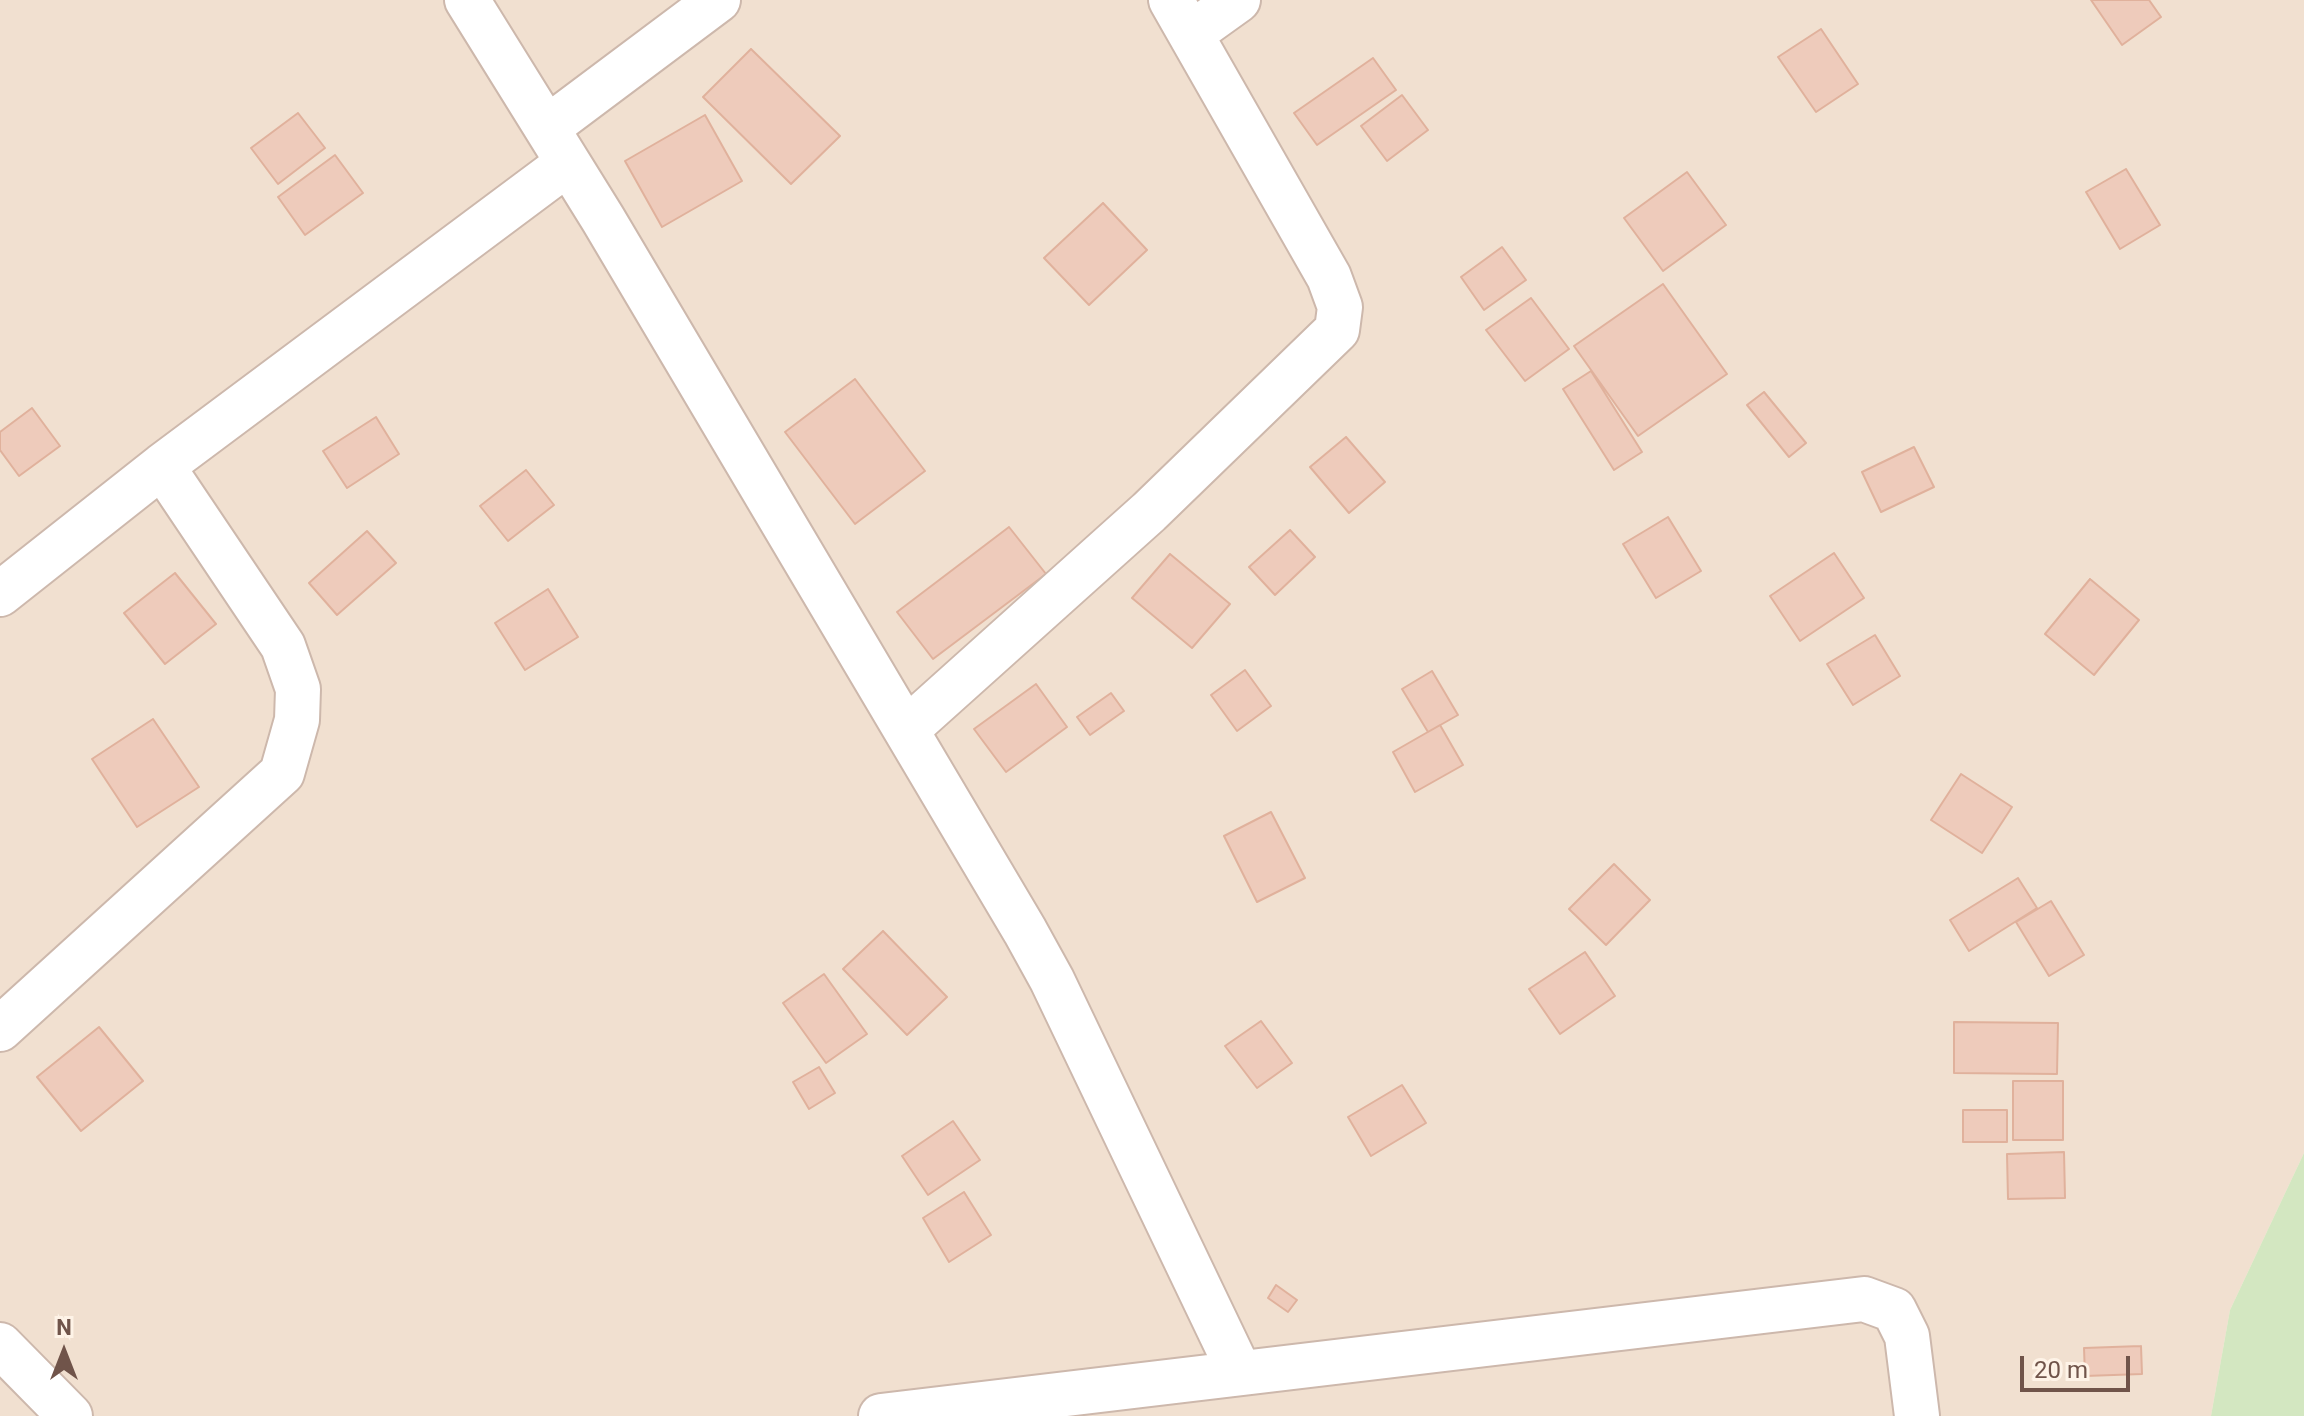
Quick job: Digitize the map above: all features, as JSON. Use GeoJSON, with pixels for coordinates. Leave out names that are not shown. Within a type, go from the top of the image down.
{"type":"FeatureCollection","features":[{"type":"Feature","properties":{"kind":"street"},"geometry":{"type":"LineString","coordinates":[[467,0],[906,730],[1052,980],[1239,1371]]}},
{"type":"Feature","properties":{"kind":"street"},"geometry":{"type":"LineString","coordinates":[[0,594],[557,146],[718,0]]}},
{"type":"Feature","properties":{"kind":"street"},"geometry":{"type":"LineString","coordinates":[[906,730],[1149,512],[1337,330],[1340,307],[1329,277],[1182,17],[1238,0]]}},
{"type":"Feature","properties":{"kind":"street"},"geometry":{"type":"LineString","coordinates":[[0,1029],[282,773],[297,720],[298,689],[283,646],[162,466]]}},
{"type":"Feature","properties":{"kind":"street"},"geometry":{"type":"LineString","coordinates":[[881,1416],[1864,1299],[1894,1310],[1907,1336],[1917,1416]]}},
{"type":"Feature","properties":{"kind":"street"},"geometry":{"type":"LineString","coordinates":[[0,1345],[70,1416]]}},
{"type":"Feature","properties":{"kind":"shaded area"},"geometry":{"type":"Polygon","coordinates":[[[0,0],[2304,0],[2304,1153],[2230,1310],[2211,1416],[0,1416],[0,0]]]}},
{"type":"Feature","properties":{"kind":"green space"},"geometry":{"type":"Polygon","coordinates":[[[2304,1153],[2304,1416],[2211,1416],[2230,1310],[2304,1153]]]}},
{"type":"Feature","properties":{"kind":"building"},"geometry":{"type":"Polygon","coordinates":[[[2091,0],[2149,0],[2161,17],[2122,45],[2091,0]]]}},
{"type":"Feature","properties":{"kind":"building"},"geometry":{"type":"Polygon","coordinates":[[[1821,29],[1858,84],[1816,112],[1778,57],[1821,29]]]}},
{"type":"Feature","properties":{"kind":"building"},"geometry":{"type":"Polygon","coordinates":[[[751,49],[840,136],[791,184],[703,97],[751,49]]]}},
{"type":"Feature","properties":{"kind":"building"},"geometry":{"type":"Polygon","coordinates":[[[1373,58],[1396,90],[1317,145],[1294,113],[1373,58]]]}},
{"type":"Feature","properties":{"kind":"building"},"geometry":{"type":"Polygon","coordinates":[[[1402,95],[1428,130],[1387,161],[1361,126],[1402,95]]]}},
{"type":"Feature","properties":{"kind":"building"},"geometry":{"type":"Polygon","coordinates":[[[298,113],[325,148],[278,184],[251,148],[298,113]]]}},
{"type":"Feature","properties":{"kind":"building"},"geometry":{"type":"Polygon","coordinates":[[[705,115],[742,181],[662,227],[625,161],[705,115]]]}},
{"type":"Feature","properties":{"kind":"building"},"geometry":{"type":"Polygon","coordinates":[[[335,155],[363,193],[305,235],[278,197],[335,155]]]}},
{"type":"Feature","properties":{"kind":"building"},"geometry":{"type":"Polygon","coordinates":[[[2126,169],[2160,225],[2120,249],[2086,192],[2126,169]]]}},
{"type":"Feature","properties":{"kind":"building"},"geometry":{"type":"Polygon","coordinates":[[[1687,172],[1726,225],[1663,271],[1624,218],[1687,172]]]}},
{"type":"Feature","properties":{"kind":"building"},"geometry":{"type":"Polygon","coordinates":[[[1103,203],[1147,250],[1089,305],[1044,258],[1103,203]]]}},
{"type":"Feature","properties":{"kind":"building"},"geometry":{"type":"Polygon","coordinates":[[[1502,247],[1526,280],[1484,310],[1461,277],[1502,247]]]}},
{"type":"Feature","properties":{"kind":"building"},"geometry":{"type":"Polygon","coordinates":[[[1663,284],[1727,374],[1638,436],[1574,346],[1663,284]]]}},
{"type":"Feature","properties":{"kind":"building"},"geometry":{"type":"Polygon","coordinates":[[[1531,298],[1569,349],[1525,381],[1486,330],[1531,298]]]}},
{"type":"Feature","properties":{"kind":"building"},"geometry":{"type":"Polygon","coordinates":[[[1591,371],[1642,452],[1614,470],[1563,389],[1591,371]]]}},
{"type":"Feature","properties":{"kind":"building"},"geometry":{"type":"Polygon","coordinates":[[[855,379],[925,471],[855,524],[785,432],[855,379]]]}},
{"type":"Feature","properties":{"kind":"building"},"geometry":{"type":"Polygon","coordinates":[[[1764,392],[1806,443],[1789,457],[1747,405],[1764,392]]]}},
{"type":"Feature","properties":{"kind":"building"},"geometry":{"type":"Polygon","coordinates":[[[32,408],[60,446],[19,476],[0,450],[0,432],[32,408]]]}},
{"type":"Feature","properties":{"kind":"building"},"geometry":{"type":"Polygon","coordinates":[[[376,417],[399,454],[347,488],[323,451],[376,417]]]}},
{"type":"Feature","properties":{"kind":"building"},"geometry":{"type":"Polygon","coordinates":[[[1346,437],[1385,482],[1349,513],[1310,467],[1346,437]]]}},
{"type":"Feature","properties":{"kind":"building"},"geometry":{"type":"Polygon","coordinates":[[[1914,447],[1934,487],[1881,512],[1862,472],[1914,447]]]}},
{"type":"Feature","properties":{"kind":"building"},"geometry":{"type":"Polygon","coordinates":[[[526,470],[554,505],[508,541],[480,506],[526,470]]]}},
{"type":"Feature","properties":{"kind":"building"},"geometry":{"type":"Polygon","coordinates":[[[1668,517],[1701,571],[1656,598],[1623,544],[1668,517]]]}},
{"type":"Feature","properties":{"kind":"building"},"geometry":{"type":"Polygon","coordinates":[[[1009,527],[1046,574],[933,659],[897,612],[1009,527]]]}},
{"type":"Feature","properties":{"kind":"building"},"geometry":{"type":"Polygon","coordinates":[[[1290,530],[1315,557],[1275,595],[1249,567],[1290,530]]]}},
{"type":"Feature","properties":{"kind":"building"},"geometry":{"type":"Polygon","coordinates":[[[367,531],[396,563],[337,615],[309,583],[367,531]]]}},
{"type":"Feature","properties":{"kind":"building"},"geometry":{"type":"Polygon","coordinates":[[[1834,553],[1864,598],[1800,641],[1770,596],[1834,553]]]}},
{"type":"Feature","properties":{"kind":"building"},"geometry":{"type":"Polygon","coordinates":[[[1170,554],[1230,604],[1192,648],[1132,598],[1170,554]]]}},
{"type":"Feature","properties":{"kind":"building"},"geometry":{"type":"Polygon","coordinates":[[[175,573],[216,624],[165,664],[124,613],[175,573]]]}},
{"type":"Feature","properties":{"kind":"building"},"geometry":{"type":"Polygon","coordinates":[[[2090,579],[2139,620],[2094,675],[2045,634],[2090,579]]]}},
{"type":"Feature","properties":{"kind":"building"},"geometry":{"type":"Polygon","coordinates":[[[548,589],[578,637],[525,670],[495,623],[548,589]]]}},
{"type":"Feature","properties":{"kind":"building"},"geometry":{"type":"Polygon","coordinates":[[[1875,635],[1900,676],[1853,705],[1827,664],[1875,635]]]}},
{"type":"Feature","properties":{"kind":"building"},"geometry":{"type":"Polygon","coordinates":[[[1245,670],[1271,706],[1237,731],[1211,695],[1245,670]]]}},
{"type":"Feature","properties":{"kind":"building"},"geometry":{"type":"Polygon","coordinates":[[[1432,671],[1458,715],[1428,732],[1402,689],[1432,671]]]}},
{"type":"Feature","properties":{"kind":"building"},"geometry":{"type":"Polygon","coordinates":[[[1036,684],[1067,727],[1006,772],[974,729],[1036,684]]]}},
{"type":"Feature","properties":{"kind":"building"},"geometry":{"type":"Polygon","coordinates":[[[1111,693],[1124,711],[1090,735],[1077,717],[1111,693]]]}},
{"type":"Feature","properties":{"kind":"building"},"geometry":{"type":"Polygon","coordinates":[[[153,719],[199,787],[137,827],[92,759],[153,719]]]}},
{"type":"Feature","properties":{"kind":"building"},"geometry":{"type":"Polygon","coordinates":[[[1440,725],[1463,765],[1415,792],[1393,752],[1440,725]]]}},
{"type":"Feature","properties":{"kind":"building"},"geometry":{"type":"Polygon","coordinates":[[[1961,774],[2012,807],[1982,853],[1931,820],[1961,774]]]}},
{"type":"Feature","properties":{"kind":"building"},"geometry":{"type":"Polygon","coordinates":[[[1271,812],[1305,878],[1257,902],[1224,836],[1271,812]]]}},
{"type":"Feature","properties":{"kind":"building"},"geometry":{"type":"Polygon","coordinates":[[[1614,864],[1650,900],[1606,945],[1569,909],[1614,864]]]}},
{"type":"Feature","properties":{"kind":"building"},"geometry":{"type":"Polygon","coordinates":[[[2018,878],[2037,908],[1969,951],[1950,920],[2018,878]]]}},
{"type":"Feature","properties":{"kind":"building"},"geometry":{"type":"Polygon","coordinates":[[[2051,901],[2084,955],[2049,976],[2016,922],[2051,901]]]}},
{"type":"Feature","properties":{"kind":"building"},"geometry":{"type":"Polygon","coordinates":[[[883,931],[947,997],[907,1035],[843,969],[883,931]]]}},
{"type":"Feature","properties":{"kind":"building"},"geometry":{"type":"Polygon","coordinates":[[[1585,952],[1615,996],[1560,1034],[1529,989],[1585,952]]]}},
{"type":"Feature","properties":{"kind":"building"},"geometry":{"type":"Polygon","coordinates":[[[824,974],[867,1034],[826,1063],[783,1003],[824,974]]]}},
{"type":"Feature","properties":{"kind":"building"},"geometry":{"type":"Polygon","coordinates":[[[1261,1021],[1292,1063],[1257,1088],[1225,1046],[1261,1021]]]}},
{"type":"Feature","properties":{"kind":"building"},"geometry":{"type":"Polygon","coordinates":[[[1954,1022],[2058,1023],[2057,1074],[1954,1073],[1954,1022]]]}},
{"type":"Feature","properties":{"kind":"building"},"geometry":{"type":"Polygon","coordinates":[[[99,1027],[143,1081],[81,1131],[37,1077],[99,1027]]]}},
{"type":"Feature","properties":{"kind":"building"},"geometry":{"type":"Polygon","coordinates":[[[819,1067],[835,1093],[809,1109],[793,1082],[819,1067]]]}},
{"type":"Feature","properties":{"kind":"building"},"geometry":{"type":"Polygon","coordinates":[[[2013,1081],[2063,1081],[2063,1140],[2013,1140],[2013,1081]]]}},
{"type":"Feature","properties":{"kind":"building"},"geometry":{"type":"Polygon","coordinates":[[[1402,1085],[1426,1123],[1371,1156],[1348,1117],[1402,1085]]]}},
{"type":"Feature","properties":{"kind":"building"},"geometry":{"type":"Polygon","coordinates":[[[1963,1110],[2007,1110],[2007,1142],[1963,1142],[1963,1110]]]}},
{"type":"Feature","properties":{"kind":"building"},"geometry":{"type":"Polygon","coordinates":[[[953,1121],[980,1160],[928,1195],[902,1156],[953,1121]]]}},
{"type":"Feature","properties":{"kind":"building"},"geometry":{"type":"Polygon","coordinates":[[[2064,1152],[2065,1198],[2008,1199],[2007,1154],[2064,1152]]]}},
{"type":"Feature","properties":{"kind":"building"},"geometry":{"type":"Polygon","coordinates":[[[964,1192],[991,1235],[949,1262],[923,1218],[964,1192]]]}},
{"type":"Feature","properties":{"kind":"building"},"geometry":{"type":"Polygon","coordinates":[[[1276,1285],[1297,1300],[1288,1312],[1268,1298],[1276,1285]]]}},
{"type":"Feature","properties":{"kind":"building"},"geometry":{"type":"Polygon","coordinates":[[[2141,1346],[2142,1374],[2085,1376],[2084,1348],[2141,1346]]]}}]}
